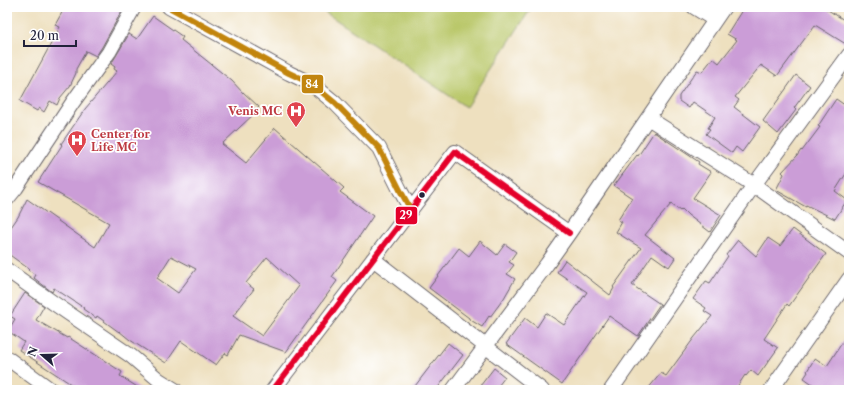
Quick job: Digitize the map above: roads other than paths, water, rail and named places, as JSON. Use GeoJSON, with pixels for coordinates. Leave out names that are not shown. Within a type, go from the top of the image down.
{"type":"FeatureCollection","features":[{"type":"Feature","properties":{"kind":"street"},"geometry":{"type":"LineString","coordinates":[[7,199],[109,52],[134,7]]}},
{"type":"Feature","properties":{"kind":"street"},"geometry":{"type":"LineString","coordinates":[[169,7],[289,73],[312,84],[335,103],[379,148],[411,210]]}},
{"type":"Feature","properties":{"kind":"street"},"geometry":{"type":"LineString","coordinates":[[694,7],[715,20]]}},
{"type":"Feature","properties":{"kind":"street"},"geometry":{"type":"LineString","coordinates":[[453,390],[569,233],[724,7]]}},
{"type":"Feature","properties":{"kind":"street"},"geometry":{"type":"LineString","coordinates":[[611,390],[754,185],[849,55]]}},
{"type":"Feature","properties":{"kind":"street"},"geometry":{"type":"LineString","coordinates":[[648,118],[754,185],[849,253]]}},
{"type":"Feature","properties":{"kind":"street"},"geometry":{"type":"LineString","coordinates":[[273,390],[455,152],[569,233]]}},
{"type":"Feature","properties":{"kind":"street"},"geometry":{"type":"LineString","coordinates":[[373,259],[542,390]]}},
{"type":"Feature","properties":{"kind":"street"},"geometry":{"type":"LineString","coordinates":[[7,270],[131,356],[159,380],[175,390]]}},
{"type":"Feature","properties":{"kind":"street"},"geometry":{"type":"LineString","coordinates":[[771,390],[849,279]]}},
{"type":"Feature","properties":{"kind":"street"},"geometry":{"type":"LineString","coordinates":[[7,358],[51,390]]}},
{"type":"Feature","properties":{"kind":"place","name":"Venis MC"},"geometry":{"type":"Point","coordinates":[296,128]}},
{"type":"Feature","properties":{"kind":"place","name":"Center for Life MC"},"geometry":{"type":"Point","coordinates":[77,157]}}]}
